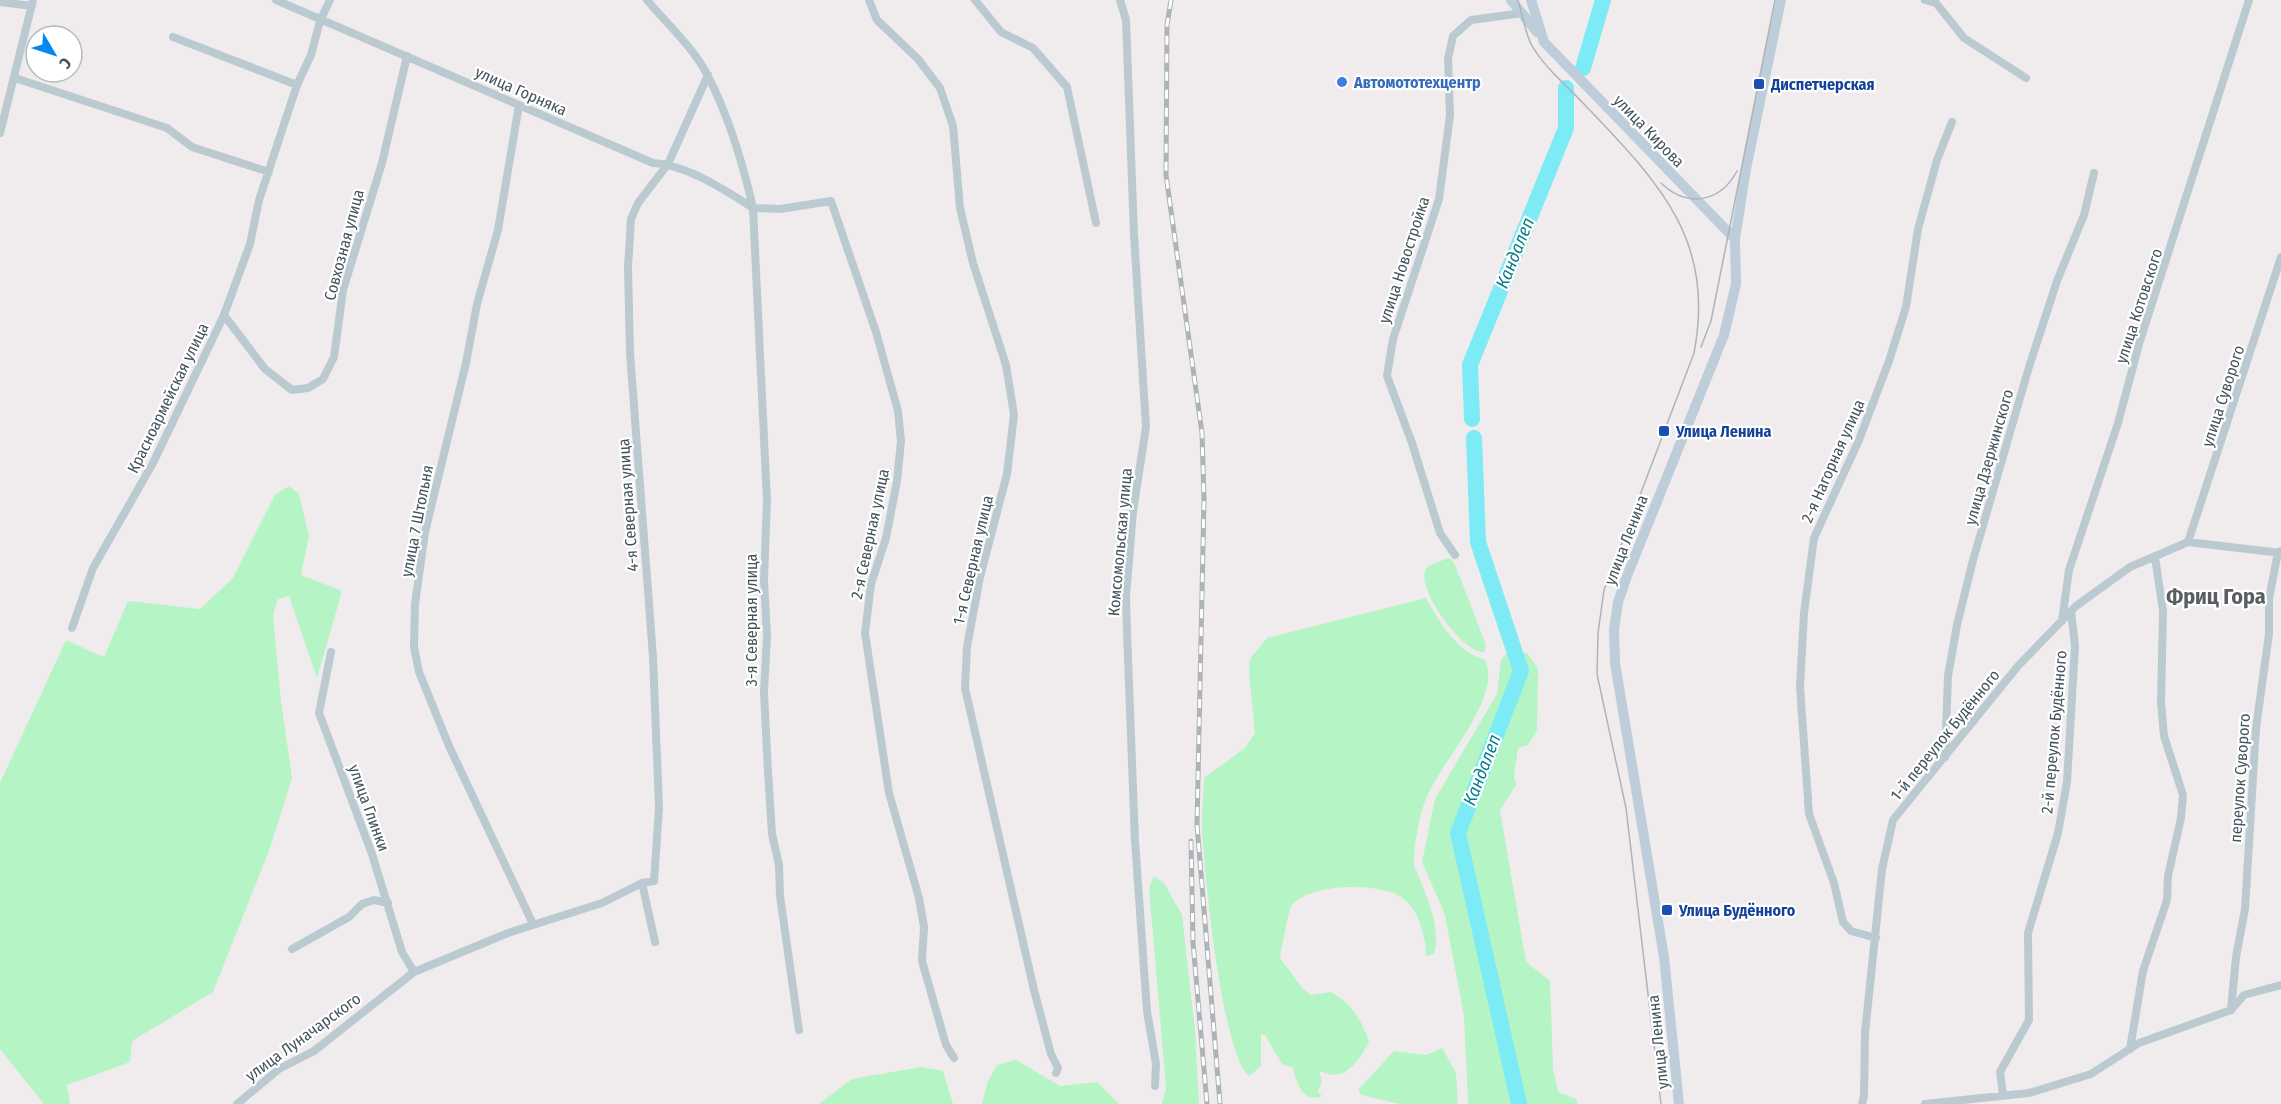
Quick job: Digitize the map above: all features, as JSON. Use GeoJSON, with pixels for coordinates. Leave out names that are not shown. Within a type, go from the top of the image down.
{"type":"FeatureCollection","features":[{"type":"Feature","properties":{"kind":"main road","name":"улица Кирова"},"geometry":{"type":"LineString","coordinates":[[1511,0],[1544,42],[1735,239]]}},
{"type":"Feature","properties":{"kind":"main road","name":"улица Кирова"},"geometry":{"type":"LineString","coordinates":[[1531,0],[1544,42]]}},
{"type":"Feature","properties":{"kind":"main road","name":"улица Ленина"},"geometry":{"type":"LineString","coordinates":[[1679,1104],[1664,957],[1621,706],[1614,629],[1618,602],[1724,335],[1736,284],[1735,239],[1746,169],[1781,0]]}},
{"type":"Feature","properties":{"kind":"street","name":"улица Горняка"},"geometry":{"type":"LineString","coordinates":[[276,0],[320,21],[407,56],[653,163],[668,164],[729,193],[753,208]]}},
{"type":"Feature","properties":{"kind":"street","name":"Красноармейская улица"},"geometry":{"type":"LineString","coordinates":[[72,628],[93,568],[153,463],[224,315],[250,244],[259,200],[297,85],[311,55],[320,21],[330,0]]}},
{"type":"Feature","properties":{"kind":"street","name":"3-я Северная улица"},"geometry":{"type":"LineString","coordinates":[[647,0],[692,52],[708,75],[745,176],[753,208],[766,501],[764,580],[767,636],[764,692],[768,772],[772,834],[779,864],[780,896],[799,1030]]}},
{"type":"Feature","properties":{"kind":"street","name":"1-я Северная улица"},"geometry":{"type":"LineString","coordinates":[[869,0],[877,20],[918,59],[940,88],[953,126],[960,208],[973,263],[1006,365],[1014,415],[1007,474],[974,612],[967,647],[964,688],[1034,990],[1052,1054],[1059,1068],[1056,1073]]}},
{"type":"Feature","properties":{"kind":"street"},"geometry":{"type":"LineString","coordinates":[[975,0],[1001,32],[1033,48],[1067,87],[1096,223]]}},
{"type":"Feature","properties":{"kind":"street","name":"Комсомольская улица"},"geometry":{"type":"LineString","coordinates":[[1120,0],[1126,20],[1134,234],[1146,427],[1133,512],[1126,597],[1131,754],[1147,1011],[1156,1064],[1155,1086]]}},
{"type":"Feature","properties":{"kind":"street"},"geometry":{"type":"LineString","coordinates":[[1925,0],[1936,3],[1964,38],[2026,78]]}},
{"type":"Feature","properties":{"kind":"street","name":"улица Котовского"},"geometry":{"type":"LineString","coordinates":[[2062,621],[2069,570],[2118,423],[2139,344],[2249,0]]}},
{"type":"Feature","properties":{"kind":"street"},"geometry":{"type":"LineString","coordinates":[[0,2],[33,3],[0,133]]}},
{"type":"Feature","properties":{"kind":"street","name":"улица Новостройка"},"geometry":{"type":"LineString","coordinates":[[1455,555],[1440,533],[1412,443],[1387,376],[1393,339],[1438,199],[1450,114],[1448,58],[1453,36],[1471,20],[1523,13]]}},
{"type":"Feature","properties":{"kind":"street"},"geometry":{"type":"LineString","coordinates":[[172,37],[297,85]]}},
{"type":"Feature","properties":{"kind":"street","name":"Совхозная улица"},"geometry":{"type":"LineString","coordinates":[[224,315],[265,369],[292,390],[308,388],[323,379],[334,357],[343,290],[382,163],[407,56]]}},
{"type":"Feature","properties":{"kind":"street","name":"4-я Северная улица"},"geometry":{"type":"LineString","coordinates":[[642,883],[654,881],[659,807],[653,657],[630,353],[628,268],[631,219],[638,203],[668,164],[708,75]]}},
{"type":"Feature","properties":{"kind":"street"},"geometry":{"type":"LineString","coordinates":[[15,78],[167,128],[192,147],[269,172]]}},
{"type":"Feature","properties":{"kind":"street","name":"улица 7 Штольня"},"geometry":{"type":"LineString","coordinates":[[519,105],[498,230],[477,304],[466,363],[425,532],[415,604],[414,647],[419,672],[449,746],[533,924]]}},
{"type":"Feature","properties":{"kind":"street","name":"2-я Нагорная улица"},"geometry":{"type":"LineString","coordinates":[[1876,938],[1851,931],[1843,922],[1834,883],[1809,814],[1800,687],[1804,613],[1814,538],[1858,440],[1889,362],[1906,307],[1921,217],[1936,160],[1952,122]]}},
{"type":"Feature","properties":{"kind":"street","name":"улица Дзержинского"},"geometry":{"type":"LineString","coordinates":[[1945,757],[1948,676],[1957,625],[1973,560],[2029,367],[2057,281],[2084,214],[2094,173]]}},
{"type":"Feature","properties":{"kind":"street","name":"2-я Северная улица"},"geometry":{"type":"LineString","coordinates":[[753,208],[780,209],[831,201],[876,332],[898,411],[901,441],[897,481],[886,538],[871,584],[865,633],[889,793],[919,898],[924,927],[922,961],[946,1045],[954,1058]]}},
{"type":"Feature","properties":{"kind":"street","name":"улица Суворого"},"geometry":{"type":"LineString","coordinates":[[2188,542],[2281,257]]}},
{"type":"Feature","properties":{"kind":"street"},"geometry":{"type":"LineString","coordinates":[[2188,542],[2280,552]]}},
{"type":"Feature","properties":{"kind":"street","name":"1-й переулок Будённого"},"geometry":{"type":"LineString","coordinates":[[1862,1104],[1865,1033],[1882,869],[1893,820],[2018,666],[2072,611],[2130,567],[2188,542]]}},
{"type":"Feature","properties":{"kind":"street","name":"переулок Суворого"},"geometry":{"type":"LineString","coordinates":[[2231,1010],[2236,957],[2246,909],[2256,728],[2269,634],[2269,599],[2280,552]]}},
{"type":"Feature","properties":{"kind":"street"},"geometry":{"type":"LineString","coordinates":[[2130,1049],[2143,971],[2168,900],[2169,876],[2181,818],[2183,795],[2164,735],[2161,702],[2163,611],[2155,556]]}},
{"type":"Feature","properties":{"kind":"street","name":"2-й переулок Будённого"},"geometry":{"type":"LineString","coordinates":[[2003,1095],[2000,1072],[2029,1020],[2028,933],[2058,833],[2067,782],[2075,646],[2072,611]]}},
{"type":"Feature","properties":{"kind":"street","name":"улица Глинки"},"geometry":{"type":"LineString","coordinates":[[331,652],[319,713],[388,903],[402,952],[414,972]]}},
{"type":"Feature","properties":{"kind":"street"},"geometry":{"type":"LineString","coordinates":[[414,972],[533,924],[602,903],[642,883],[655,942]]}},
{"type":"Feature","properties":{"kind":"street"},"geometry":{"type":"LineString","coordinates":[[292,949],[349,917],[362,904],[374,900],[388,903]]}},
{"type":"Feature","properties":{"kind":"street","name":"улица Луначарского"},"geometry":{"type":"LineString","coordinates":[[237,1104],[279,1069],[314,1051],[414,972]]}},
{"type":"Feature","properties":{"kind":"street"},"geometry":{"type":"LineString","coordinates":[[1925,1104],[2029,1093],[2091,1074],[2139,1043],[2231,1010],[2244,995],[2281,985]]}},
{"type":"Feature","properties":{"kind":"green space"},"geometry":{"type":"Polygon","coordinates":[[[289,486],[299,494],[309,536],[301,575],[342,591],[317,678],[289,596],[278,599],[273,615],[281,701],[292,778],[270,848],[213,992],[132,1041],[130,1062],[67,1085],[70,1104],[44,1104],[0,1049],[0,783],[66,640],[104,657],[128,601],[200,609],[233,578],[275,495],[289,486]]]}},
{"type":"Feature","properties":{"kind":"green space"},"geometry":{"type":"Polygon","coordinates":[[[1449,558],[1454,562],[1486,645],[1484,652],[1475,650],[1454,633],[1428,592],[1425,580],[1426,569],[1449,558]]]}},
{"type":"Feature","properties":{"kind":"green space"},"geometry":{"type":"Polygon","coordinates":[[[1426,598],[1443,626],[1457,643],[1485,660],[1488,675],[1485,693],[1478,711],[1433,784],[1423,806],[1417,830],[1414,864],[1435,925],[1434,954],[1426,956],[1420,922],[1411,906],[1398,895],[1387,891],[1359,887],[1328,889],[1313,892],[1292,905],[1280,958],[1303,989],[1311,995],[1331,992],[1351,1007],[1363,1026],[1369,1042],[1360,1058],[1345,1072],[1330,1075],[1319,1071],[1322,1081],[1318,1092],[1322,1096],[1310,1097],[1298,1085],[1293,1068],[1282,1064],[1265,1035],[1261,1034],[1261,1066],[1249,1076],[1239,1061],[1223,999],[1206,881],[1202,828],[1204,778],[1245,748],[1255,733],[1249,672],[1250,659],[1267,638],[1426,598]]]}},
{"type":"Feature","properties":{"kind":"green space"},"geometry":{"type":"Polygon","coordinates":[[[1507,653],[1527,653],[1538,669],[1537,730],[1528,745],[1518,748],[1514,776],[1516,785],[1500,810],[1526,962],[1550,981],[1553,1068],[1558,1092],[1576,1099],[1578,1104],[1468,1104],[1464,1016],[1445,915],[1422,862],[1435,799],[1497,694],[1501,660],[1507,653]]]}},
{"type":"Feature","properties":{"kind":"green space"},"geometry":{"type":"Polygon","coordinates":[[[1154,876],[1164,883],[1182,915],[1195,1030],[1199,1104],[1162,1104],[1166,1088],[1149,888],[1154,876]]]}},
{"type":"Feature","properties":{"kind":"green space"},"geometry":{"type":"Polygon","coordinates":[[[1442,1048],[1456,1073],[1458,1104],[1400,1104],[1361,1095],[1358,1090],[1394,1051],[1426,1055],[1442,1048]]]}},
{"type":"Feature","properties":{"kind":"green space"},"geometry":{"type":"Polygon","coordinates":[[[1016,1060],[1060,1086],[1097,1082],[1119,1104],[982,1104],[988,1081],[997,1065],[1016,1060]]]}},
{"type":"Feature","properties":{"kind":"green space"},"geometry":{"type":"Polygon","coordinates":[[[921,1067],[943,1071],[953,1104],[819,1104],[852,1079],[921,1067]]]}},
{"type":"Feature","properties":{"kind":"waterway","name":"Кандалеп"},"geometry":{"type":"LineString","coordinates":[[1583,68],[1603,0]]}},
{"type":"Feature","properties":{"kind":"waterway","name":"Кандалеп"},"geometry":{"type":"LineString","coordinates":[[1472,419],[1470,365],[1566,128],[1566,88]]}},
{"type":"Feature","properties":{"kind":"waterway","name":"Кандалеп"},"geometry":{"type":"LineString","coordinates":[[1474,438],[1478,542],[1521,671],[1458,833],[1519,1104]]}},
{"type":"Feature","properties":{"kind":"tram line"},"geometry":{"type":"LineString","coordinates":[[1518,0],[1527,34],[1536,52],[1548,68],[1634,158],[1656,185],[1674,213],[1688,243],[1696,276],[1699,312],[1694,353],[1604,590],[1598,633],[1597,674],[1626,808],[1661,1104]]}},
{"type":"Feature","properties":{"kind":"tram line"},"geometry":{"type":"LineString","coordinates":[[1701,347],[1711,321],[1775,0]]}},
{"type":"Feature","properties":{"kind":"tram line"},"geometry":{"type":"LineString","coordinates":[[1661,183],[1681,196],[1692,199],[1702,198],[1722,190],[1737,171]]}},
{"type":"Feature","properties":{"kind":"railway"},"geometry":{"type":"LineString","coordinates":[[1171,0],[1167,25],[1166,175],[1202,433],[1204,500],[1197,825],[1220,1104]]}},
{"type":"Feature","properties":{"kind":"railway"},"geometry":{"type":"LineString","coordinates":[[1191,841],[1193,942],[1207,1104]]}},
{"type":"Feature","properties":{"kind":"place","name":"Автомототехцентр"},"geometry":{"type":"Point","coordinates":[1342,82]}},
{"type":"Feature","properties":{"kind":"place","name":"Диспетчерская"},"geometry":{"type":"Point","coordinates":[1759,84]}},
{"type":"Feature","properties":{"kind":"place","name":"Улица Ленина"},"geometry":{"type":"Point","coordinates":[1664,431]}},
{"type":"Feature","properties":{"kind":"place","name":"Улица Будённого"},"geometry":{"type":"Point","coordinates":[1667,910]}},
{"type":"Feature","properties":{"kind":"district","name":"Фриц Гора"},"geometry":{"type":"Point","coordinates":[2216,596]}}]}
